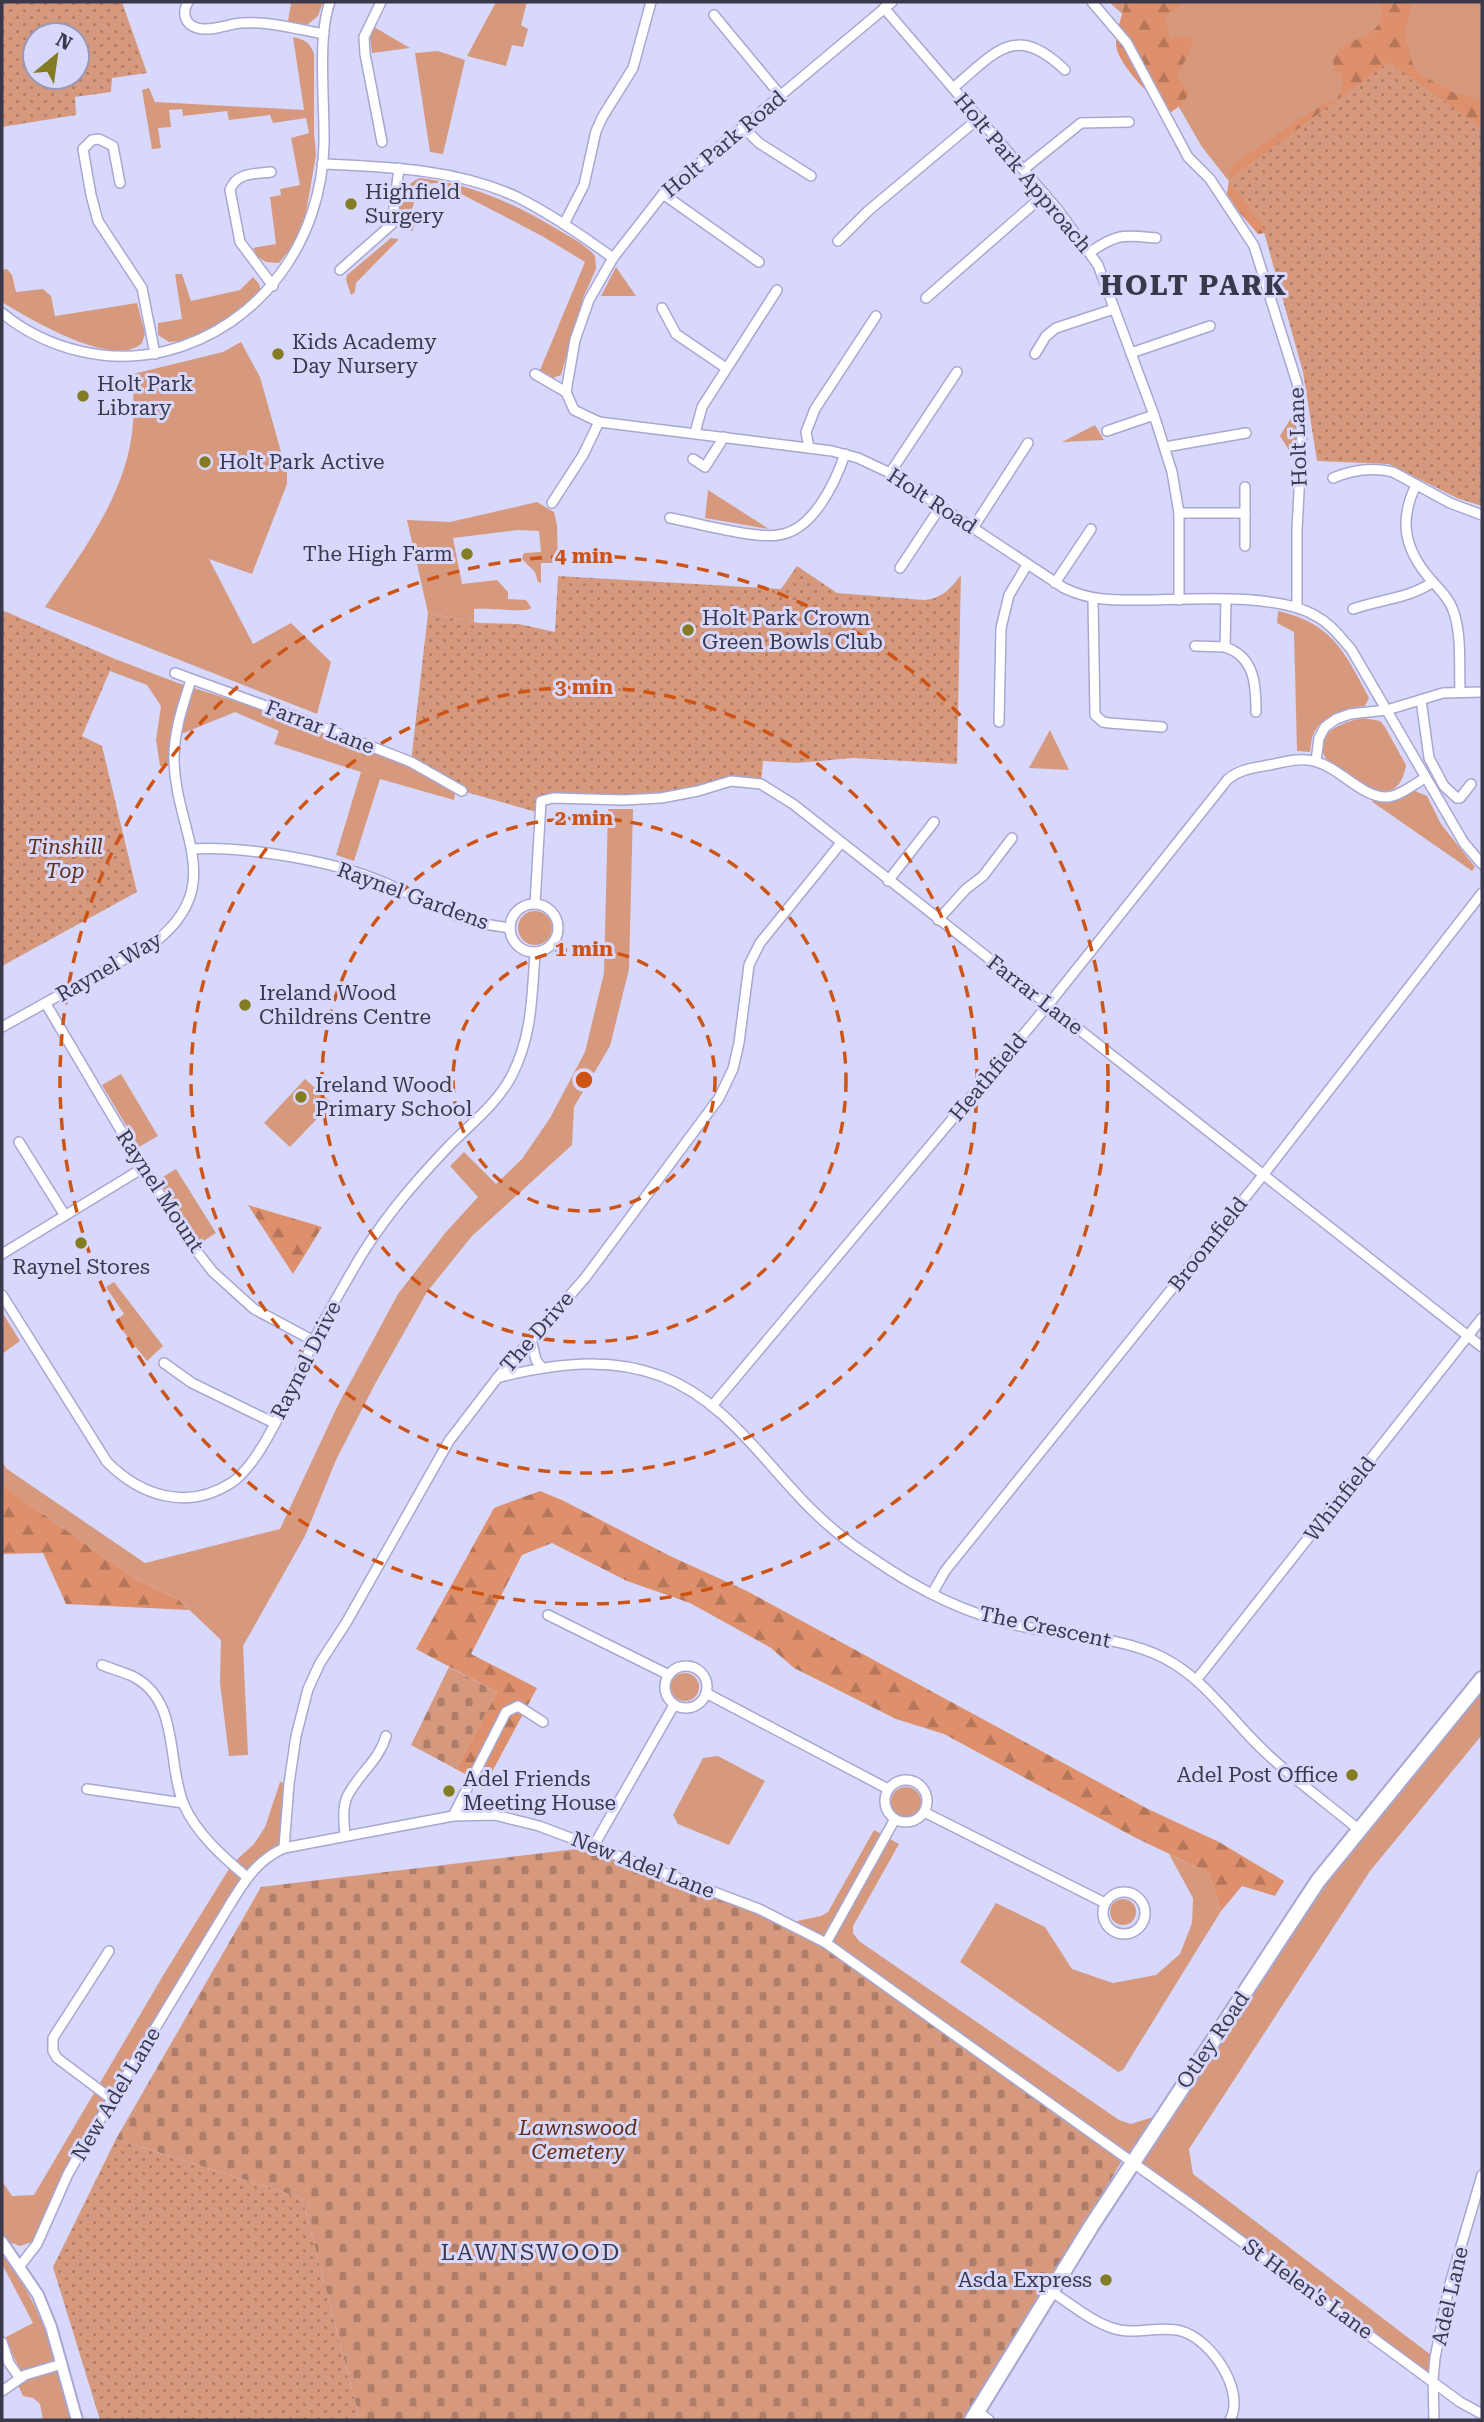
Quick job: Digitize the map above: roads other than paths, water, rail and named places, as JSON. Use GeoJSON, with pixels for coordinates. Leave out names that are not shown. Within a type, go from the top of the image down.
{"type":"FeatureCollection","features":[{"type":"Feature","properties":{"kind":"highway","name":"Otley Road"},"geometry":{"type":"LineString","coordinates":[[980,2417],[1092,2225],[1318,1881],[1482,1679]]}},
{"type":"Feature","properties":{"kind":"street"},"geometry":{"type":"LineString","coordinates":[[188,2],[184,12],[186,18],[197,28],[256,23],[324,34]]}},
{"type":"Feature","properties":{"kind":"street"},"geometry":{"type":"LineString","coordinates":[[2,313],[39,337],[77,351],[122,357],[155,354],[184,347],[221,328],[253,305],[284,272],[311,222],[323,164],[324,34],[330,2]]}},
{"type":"Feature","properties":{"kind":"street"},"geometry":{"type":"LineString","coordinates":[[381,2],[364,37],[382,142]]}},
{"type":"Feature","properties":{"kind":"street"},"geometry":{"type":"LineString","coordinates":[[564,224],[584,185],[596,131],[634,68],[651,2]]}},
{"type":"Feature","properties":{"kind":"street","name":"Holt Lane"},"geometry":{"type":"LineString","coordinates":[[1092,2],[1127,43],[1188,157],[1210,179],[1254,246],[1297,383],[1302,435],[1297,530],[1297,607]]}},
{"type":"Feature","properties":{"kind":"street","name":"Holt Park Approach"},"geometry":{"type":"LineString","coordinates":[[888,5],[953,88],[1045,194],[1098,265],[1154,415],[1172,472],[1179,513],[1179,600]]}},
{"type":"Feature","properties":{"kind":"street","name":"Holt Park Road"},"geometry":{"type":"LineString","coordinates":[[566,392],[575,340],[589,300],[613,258],[663,194],[888,5]]}},
{"type":"Feature","properties":{"kind":"street"},"geometry":{"type":"LineString","coordinates":[[714,15],[780,96]]}},
{"type":"Feature","properties":{"kind":"street"},"geometry":{"type":"LineString","coordinates":[[953,88],[992,54],[1012,45],[1034,47],[1044,52],[1065,71]]}},
{"type":"Feature","properties":{"kind":"street"},"geometry":{"type":"LineString","coordinates":[[838,241],[868,211],[979,118]]}},
{"type":"Feature","properties":{"kind":"street"},"geometry":{"type":"LineString","coordinates":[[1024,169],[1081,123],[1129,122]]}},
{"type":"Feature","properties":{"kind":"street"},"geometry":{"type":"LineString","coordinates":[[743,127],[759,143],[811,176]]}},
{"type":"Feature","properties":{"kind":"street"},"geometry":{"type":"LineString","coordinates":[[120,183],[113,146],[99,139],[86,145],[83,149],[98,221],[142,288],[155,354]]}},
{"type":"Feature","properties":{"kind":"street"},"geometry":{"type":"LineString","coordinates":[[323,164],[399,168],[463,178],[516,197],[564,224],[613,258]]}},
{"type":"Feature","properties":{"kind":"street"},"geometry":{"type":"LineString","coordinates":[[340,270],[392,224],[399,168]]}},
{"type":"Feature","properties":{"kind":"street"},"geometry":{"type":"LineString","coordinates":[[271,172],[242,176],[232,183],[230,190],[240,242],[273,286]]}},
{"type":"Feature","properties":{"kind":"street"},"geometry":{"type":"LineString","coordinates":[[663,194],[760,262]]}},
{"type":"Feature","properties":{"kind":"street"},"geometry":{"type":"LineString","coordinates":[[926,298],[1045,194]]}},
{"type":"Feature","properties":{"kind":"street"},"geometry":{"type":"LineString","coordinates":[[1090,253],[1116,237],[1126,235],[1156,238]]}},
{"type":"Feature","properties":{"kind":"street"},"geometry":{"type":"LineString","coordinates":[[695,433],[702,407],[777,290]]}},
{"type":"Feature","properties":{"kind":"street"},"geometry":{"type":"LineString","coordinates":[[662,308],[676,334],[726,368]]}},
{"type":"Feature","properties":{"kind":"street"},"geometry":{"type":"LineString","coordinates":[[1035,354],[1046,335],[1056,328],[1114,309]]}},
{"type":"Feature","properties":{"kind":"street"},"geometry":{"type":"LineString","coordinates":[[809,448],[806,432],[816,409],[876,316]]}},
{"type":"Feature","properties":{"kind":"street"},"geometry":{"type":"LineString","coordinates":[[1131,353],[1210,326]]}},
{"type":"Feature","properties":{"kind":"street"},"geometry":{"type":"LineString","coordinates":[[890,473],[957,372]]}},
{"type":"Feature","properties":{"kind":"street","name":"Holt Road"},"geometry":{"type":"LineString","coordinates":[[535,374],[566,392],[574,410],[599,422],[845,454],[890,473],[1055,583],[1093,600],[1253,600],[1297,607]]}},
{"type":"Feature","properties":{"kind":"street"},"geometry":{"type":"LineString","coordinates":[[1107,431],[1154,415]]}},
{"type":"Feature","properties":{"kind":"street"},"geometry":{"type":"LineString","coordinates":[[552,503],[583,455],[599,422]]}},
{"type":"Feature","properties":{"kind":"street"},"geometry":{"type":"LineString","coordinates":[[1165,447],[1246,433]]}},
{"type":"Feature","properties":{"kind":"street"},"geometry":{"type":"LineString","coordinates":[[693,459],[705,467],[724,437]]}},
{"type":"Feature","properties":{"kind":"street"},"geometry":{"type":"LineString","coordinates":[[973,528],[1028,443]]}},
{"type":"Feature","properties":{"kind":"street"},"geometry":{"type":"LineString","coordinates":[[670,518],[763,535],[780,535],[794,530],[807,520],[817,507],[845,454]]}},
{"type":"Feature","properties":{"kind":"street"},"geometry":{"type":"LineString","coordinates":[[1334,478],[1352,471],[1385,470],[1450,503],[1482,514]]}},
{"type":"Feature","properties":{"kind":"street"},"geometry":{"type":"LineString","coordinates":[[1416,485],[1406,514],[1409,544],[1417,563],[1453,608],[1460,692]]}},
{"type":"Feature","properties":{"kind":"street"},"geometry":{"type":"LineString","coordinates":[[1245,487],[1245,546]]}},
{"type":"Feature","properties":{"kind":"street"},"geometry":{"type":"LineString","coordinates":[[900,568],[941,506]]}},
{"type":"Feature","properties":{"kind":"street"},"geometry":{"type":"LineString","coordinates":[[1179,513],[1245,513]]}},
{"type":"Feature","properties":{"kind":"street"},"geometry":{"type":"LineString","coordinates":[[1055,583],[1091,529]]}},
{"type":"Feature","properties":{"kind":"street"},"geometry":{"type":"LineString","coordinates":[[999,722],[1001,628],[1009,595],[1027,565]]}},
{"type":"Feature","properties":{"kind":"street"},"geometry":{"type":"LineString","coordinates":[[1353,609],[1377,601],[1409,596],[1433,582]]}},
{"type":"Feature","properties":{"kind":"street"},"geometry":{"type":"LineString","coordinates":[[1093,600],[1095,715],[1103,722],[1162,727]]}},
{"type":"Feature","properties":{"kind":"street"},"geometry":{"type":"LineString","coordinates":[[1225,647],[1226,600]]}},
{"type":"Feature","properties":{"kind":"street"},"geometry":{"type":"LineString","coordinates":[[1297,607],[1329,624],[1351,649],[1464,843],[1482,864]]}},
{"type":"Feature","properties":{"kind":"street"},"geometry":{"type":"LineString","coordinates":[[1195,646],[1225,647],[1241,656],[1251,669],[1256,688],[1256,712]]}},
{"type":"Feature","properties":{"kind":"street","name":"Farrar Lane"},"geometry":{"type":"LineString","coordinates":[[175,673],[411,762],[462,791]]}},
{"type":"Feature","properties":{"kind":"street","name":"Raynel Way"},"geometry":{"type":"LineString","coordinates":[[2,1027],[155,942],[169,932],[190,899],[194,868],[192,849],[175,774],[174,756],[180,716],[191,680]]}},
{"type":"Feature","properties":{"kind":"street"},"geometry":{"type":"LineString","coordinates":[[1425,778],[1393,796],[1373,795],[1339,772],[1316,761],[1319,738],[1325,727],[1350,714],[1387,710],[1443,693],[1482,692]]}},
{"type":"Feature","properties":{"kind":"street"},"geometry":{"type":"LineString","coordinates":[[1421,700],[1429,758],[1444,786],[1460,798],[1471,784]]}},
{"type":"Feature","properties":{"kind":"street","name":"Heathfield"},"geometry":{"type":"LineString","coordinates":[[712,1406],[1048,1005],[1228,779],[1244,770],[1305,759],[1316,761]]}},
{"type":"Feature","properties":{"kind":"street","name":"Farrar Lane"},"geometry":{"type":"LineString","coordinates":[[536,904],[541,802],[553,798],[661,798],[732,780],[761,784],[793,804],[1482,1347]]}},
{"type":"Feature","properties":{"kind":"street"},"geometry":{"type":"LineString","coordinates":[[888,881],[934,822]]}},
{"type":"Feature","properties":{"kind":"street"},"geometry":{"type":"LineString","coordinates":[[938,920],[966,889],[983,876],[1012,838]]}},
{"type":"Feature","properties":{"kind":"street","name":"The Drive"},"geometry":{"type":"LineString","coordinates":[[284,1849],[296,1736],[308,1689],[320,1663],[346,1623],[449,1441],[498,1377],[585,1278],[719,1098],[733,1069],[749,965],[754,954],[778,919],[841,843]]}},
{"type":"Feature","properties":{"kind":"street","name":"Raynel Gardens"},"geometry":{"type":"LineString","coordinates":[[192,849],[238,850],[289,857],[349,870],[386,883],[405,894],[466,919],[510,928]]}},
{"type":"Feature","properties":{"kind":"street","name":"Broomfield"},"geometry":{"type":"LineString","coordinates":[[932,1594],[945,1571],[1264,1174],[1482,893]]}},
{"type":"Feature","properties":{"kind":"street"},"geometry":{"type":"LineString","coordinates":[[536,904],[544,905],[556,916],[559,933],[551,947],[535,953],[527,952],[514,943],[510,928],[515,913],[528,905],[536,904]]}},
{"type":"Feature","properties":{"kind":"street","name":"Raynel Drive"},"geometry":{"type":"LineString","coordinates":[[2,1295],[107,1462],[134,1485],[154,1493],[179,1498],[217,1491],[233,1482],[261,1449],[314,1340],[353,1269],[389,1214],[414,1183],[476,1120],[509,1080],[526,1042],[533,999],[535,953]]}},
{"type":"Feature","properties":{"kind":"street","name":"Raynel Mount"},"geometry":{"type":"LineString","coordinates":[[46,1004],[191,1244],[230,1290],[254,1309],[314,1340]]}},
{"type":"Feature","properties":{"kind":"street"},"geometry":{"type":"LineString","coordinates":[[19,1142],[64,1214]]}},
{"type":"Feature","properties":{"kind":"street"},"geometry":{"type":"LineString","coordinates":[[2,1254],[143,1168]]}},
{"type":"Feature","properties":{"kind":"street","name":"Whinfield"},"geometry":{"type":"LineString","coordinates":[[1197,1679],[1482,1318]]}},
{"type":"Feature","properties":{"kind":"street"},"geometry":{"type":"LineString","coordinates":[[531,1339],[536,1360],[542,1368]]}},
{"type":"Feature","properties":{"kind":"street"},"geometry":{"type":"LineString","coordinates":[[164,1363],[192,1382],[274,1423]]}},
{"type":"Feature","properties":{"kind":"street","name":"The Crescent"},"geometry":{"type":"LineString","coordinates":[[498,1377],[587,1363],[620,1364],[662,1377],[712,1406],[734,1424],[811,1509],[842,1537],[932,1594],[975,1613],[1023,1626],[1133,1646],[1164,1658],[1197,1679],[1253,1740],[1358,1829]]}},
{"type":"Feature","properties":{"kind":"street"},"geometry":{"type":"LineString","coordinates":[[548,1615],[669,1675]]}},
{"type":"Feature","properties":{"kind":"street"},"geometry":{"type":"LineString","coordinates":[[102,1665],[134,1677],[158,1698],[167,1718],[183,1803],[200,1830],[247,1877]]}},
{"type":"Feature","properties":{"kind":"street"},"geometry":{"type":"LineString","coordinates":[[682,1666],[698,1670],[706,1681],[706,1693],[698,1704],[689,1708],[674,1705],[665,1690],[669,1675],[682,1666]]}},
{"type":"Feature","properties":{"kind":"street"},"geometry":{"type":"LineString","coordinates":[[706,1693],[888,1789]]}},
{"type":"Feature","properties":{"kind":"street"},"geometry":{"type":"LineString","coordinates":[[593,1847],[674,1705]]}},
{"type":"Feature","properties":{"kind":"street"},"geometry":{"type":"LineString","coordinates":[[453,1816],[506,1712],[518,1706],[543,1722]]}},
{"type":"Feature","properties":{"kind":"street"},"geometry":{"type":"LineString","coordinates":[[345,1836],[344,1810],[347,1797],[380,1754],[386,1736]]}},
{"type":"Feature","properties":{"kind":"street"},"geometry":{"type":"LineString","coordinates":[[901,1780],[914,1781],[920,1785],[927,1797],[924,1812],[914,1821],[903,1822],[895,1819],[887,1811],[885,1801],[888,1789],[901,1780]]}},
{"type":"Feature","properties":{"kind":"street"},"geometry":{"type":"LineString","coordinates":[[87,1789],[183,1803]]}},
{"type":"Feature","properties":{"kind":"street"},"geometry":{"type":"LineString","coordinates":[[924,1812],[1105,1903]]}},
{"type":"Feature","properties":{"kind":"street","name":"New Adel Lane"},"geometry":{"type":"LineString","coordinates":[[19,2267],[37,2244],[68,2174],[247,1877],[265,1858],[284,1849],[453,1816],[495,1815],[539,1826],[759,1909],[826,1942],[1133,2163]]}},
{"type":"Feature","properties":{"kind":"street"},"geometry":{"type":"LineString","coordinates":[[826,1942],[895,1819]]}},
{"type":"Feature","properties":{"kind":"street"},"geometry":{"type":"LineString","coordinates":[[1130,1892],[1143,1903],[1144,1921],[1134,1931],[1124,1934],[1116,1932],[1105,1921],[1105,1903],[1116,1893],[1130,1892]]}},
{"type":"Feature","properties":{"kind":"street"},"geometry":{"type":"LineString","coordinates":[[109,1951],[58,2031],[52,2045],[57,2058],[113,2100]]}},
{"type":"Feature","properties":{"kind":"street","name":"St Helen's Lane"},"geometry":{"type":"LineString","coordinates":[[1133,2163],[1460,2402],[1482,2414]]}},
{"type":"Feature","properties":{"kind":"street","name":"Adel Lane"},"geometry":{"type":"LineString","coordinates":[[1434,2420],[1433,2380],[1449,2287],[1482,2175]]}},
{"type":"Feature","properties":{"kind":"street"},"geometry":{"type":"LineString","coordinates":[[2,2242],[37,2295],[51,2327],[77,2420]]}},
{"type":"Feature","properties":{"kind":"street"},"geometry":{"type":"LineString","coordinates":[[1052,2292],[1115,2329],[1139,2332],[1168,2329],[1190,2334],[1212,2354],[1230,2380],[1236,2403],[1230,2420]]}},
{"type":"Feature","properties":{"kind":"street"},"geometry":{"type":"LineString","coordinates":[[2,2342],[9,2363],[19,2378]]}},
{"type":"Feature","properties":{"kind":"street"},"geometry":{"type":"LineString","coordinates":[[2,2391],[34,2371],[62,2364]]}},
{"type":"Feature","properties":{"kind":"place","name":"Highfield Surgery"},"geometry":{"type":"Point","coordinates":[351,204]}},
{"type":"Feature","properties":{"kind":"place","name":"Kids Academy Day Nursery"},"geometry":{"type":"Point","coordinates":[278,354]}},
{"type":"Feature","properties":{"kind":"place","name":"Holt Park Library"},"geometry":{"type":"Point","coordinates":[83,396]}},
{"type":"Feature","properties":{"kind":"place","name":"Holt Park Active"},"geometry":{"type":"Point","coordinates":[205,462]}},
{"type":"Feature","properties":{"kind":"place","name":"The High Farm"},"geometry":{"type":"Point","coordinates":[467,554]}},
{"type":"Feature","properties":{"kind":"place","name":"Holt Park Crown Green Bowls Club"},"geometry":{"type":"Point","coordinates":[688,630]}},
{"type":"Feature","properties":{"kind":"place","name":"Ireland Wood Childrens Centre"},"geometry":{"type":"Point","coordinates":[245,1005]}},
{"type":"Feature","properties":{"kind":"place","name":"Ireland Wood Primary School"},"geometry":{"type":"Point","coordinates":[301,1097]}},
{"type":"Feature","properties":{"kind":"place","name":"Raynel Stores"},"geometry":{"type":"Point","coordinates":[81,1243]}},
{"type":"Feature","properties":{"kind":"place","name":"Adel Post Office"},"geometry":{"type":"Point","coordinates":[1352,1775]}},
{"type":"Feature","properties":{"kind":"place","name":"Adel Friends Meeting House"},"geometry":{"type":"Point","coordinates":[449,1791]}},
{"type":"Feature","properties":{"kind":"place","name":"Asda Express"},"geometry":{"type":"Point","coordinates":[1106,2280]}},
{"type":"Feature","properties":{"kind":"district","name":"HOLT PARK"},"geometry":{"type":"Point","coordinates":[1194,285]}},
{"type":"Feature","properties":{"kind":"district","name":"LAWNSWOOD"},"geometry":{"type":"Point","coordinates":[531,2252]}},
{"type":"Feature","properties":{"kind":"park label","name":"Tinshill Top"},"geometry":{"type":"Point","coordinates":[65,859]}},
{"type":"Feature","properties":{"kind":"park label","name":"Lawnswood Cemetery"},"geometry":{"type":"Point","coordinates":[578,2140]}}]}
